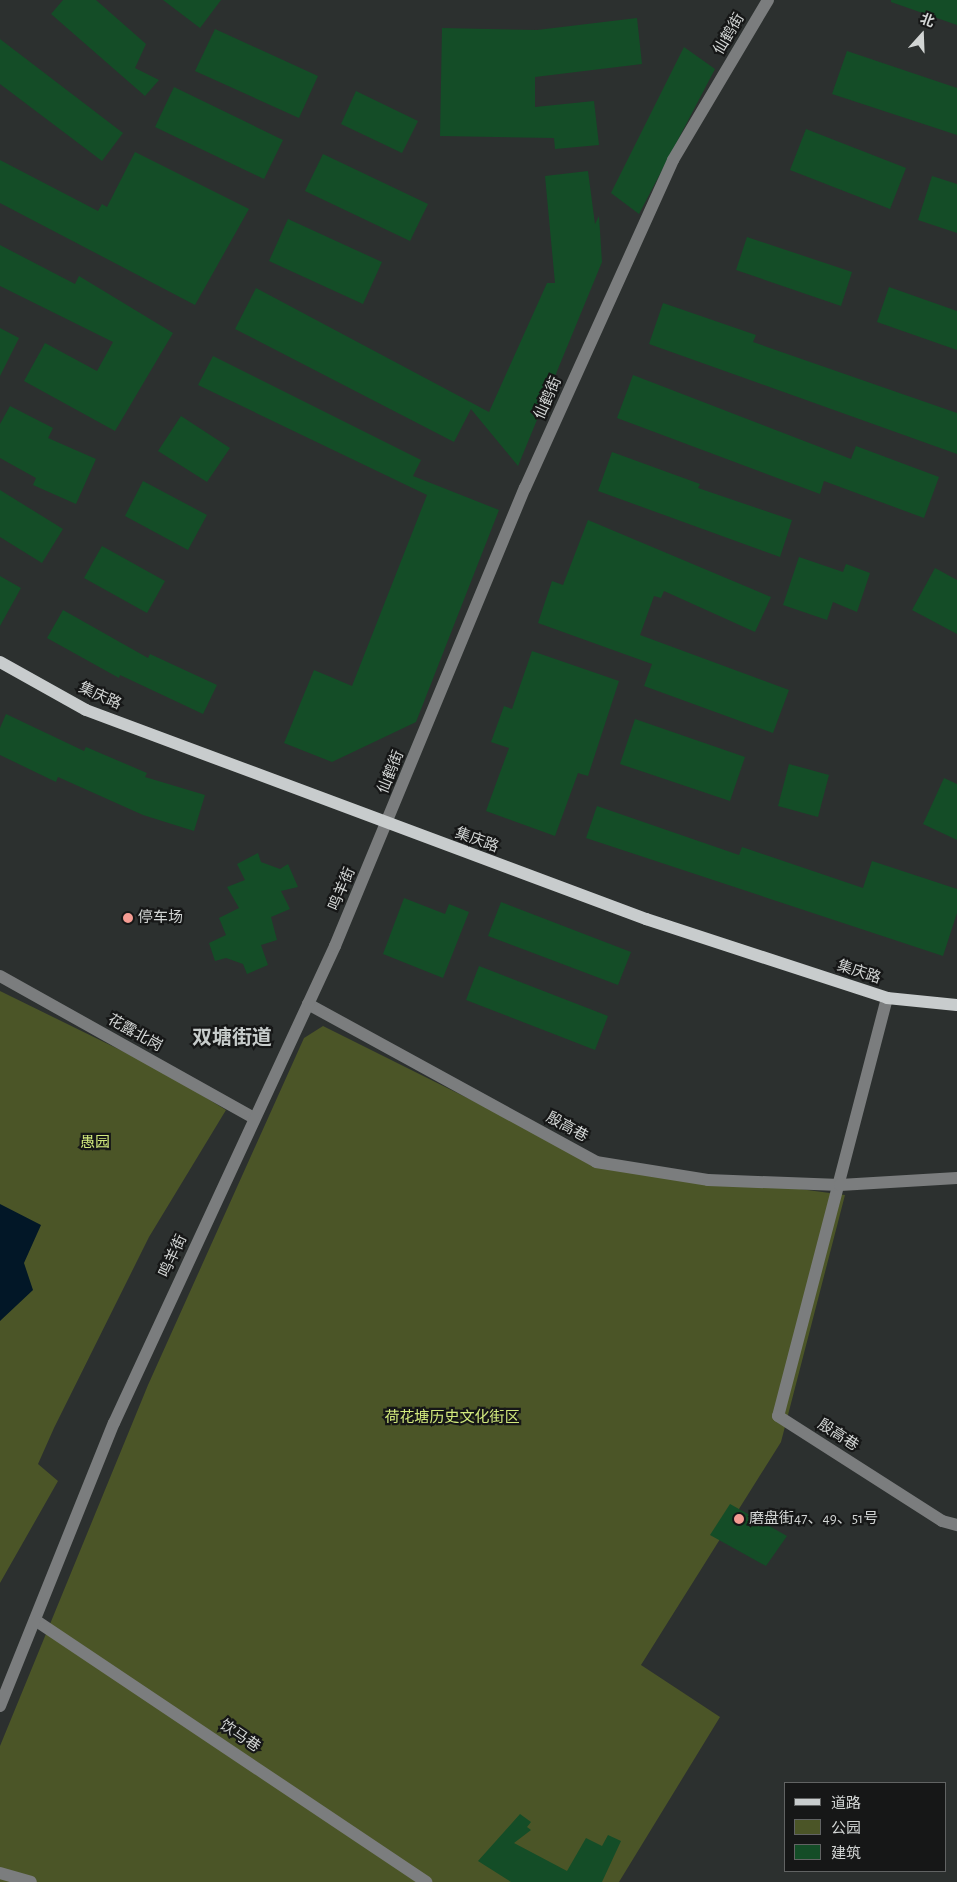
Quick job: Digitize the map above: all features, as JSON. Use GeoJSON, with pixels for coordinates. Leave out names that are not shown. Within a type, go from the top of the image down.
{"type":"FeatureCollection","features":[{"type":"Feature","properties":{"kind":"main road","name":"集庆路"},"geometry":{"type":"LineString","coordinates":[[0,662],[86,710],[388,824],[646,918],[887,998],[957,1005]]}},
{"type":"Feature","properties":{"kind":"street","name":"仙鹤街"},"geometry":{"type":"LineString","coordinates":[[388,824],[525,488],[669,168],[768,0]]}},
{"type":"Feature","properties":{"kind":"street","name":"鸣羊街"},"geometry":{"type":"LineString","coordinates":[[0,1706],[114,1423],[308,1004],[388,824]]}},
{"type":"Feature","properties":{"kind":"street","name":"花露北岗"},"geometry":{"type":"LineString","coordinates":[[0,976],[254,1118]]}},
{"type":"Feature","properties":{"kind":"street","name":"殷高巷"},"geometry":{"type":"LineString","coordinates":[[887,998],[778,1416],[942,1521],[957,1525]]}},
{"type":"Feature","properties":{"kind":"street","name":"殷高巷"},"geometry":{"type":"LineString","coordinates":[[308,1004],[596,1162],[708,1180],[840,1184],[957,1178]]}},
{"type":"Feature","properties":{"kind":"street","name":"饮马巷"},"geometry":{"type":"LineString","coordinates":[[36,1620],[426,1882]]}},
{"type":"Feature","properties":{"kind":"street"},"geometry":{"type":"LineString","coordinates":[[0,1873],[30,1882]]}},
{"type":"Feature","properties":{"kind":"green space","name":"愚园"},"geometry":{"type":"Polygon","coordinates":[[[0,991],[159,1069],[226,1110],[149,1237],[54,1428],[38,1464],[58,1481],[0,1583],[0,991]]]}},
{"type":"Feature","properties":{"kind":"green space","name":"荷花塘历史文化街区"},"geometry":{"type":"Polygon","coordinates":[[[323,1026],[596,1162],[845,1195],[781,1442],[641,1665],[720,1717],[619,1882],[0,1882],[0,1746],[148,1385],[304,1038],[323,1026]]]}},
{"type":"Feature","properties":{"kind":"water"},"geometry":{"type":"Polygon","coordinates":[[[0,1204],[41,1225],[24,1263],[33,1290],[0,1321],[0,1204]]]}},
{"type":"Feature","properties":{"kind":"building"},"geometry":{"type":"Polygon","coordinates":[[[63,0],[96,0],[146,44],[135,68],[159,80],[145,96],[51,14],[63,0]]]}},
{"type":"Feature","properties":{"kind":"building"},"geometry":{"type":"Polygon","coordinates":[[[163,0],[221,0],[200,28],[163,0]]]}},
{"type":"Feature","properties":{"kind":"building"},"geometry":{"type":"Polygon","coordinates":[[[891,0],[957,0],[957,25],[891,2],[891,0]]]}},
{"type":"Feature","properties":{"kind":"building"},"geometry":{"type":"Polygon","coordinates":[[[637,18],[642,64],[535,77],[535,107],[594,101],[599,145],[555,149],[554,138],[440,136],[442,28],[537,30],[637,18]]]}},
{"type":"Feature","properties":{"kind":"building"},"geometry":{"type":"Polygon","coordinates":[[[215,29],[318,76],[299,118],[195,71],[215,29]]]}},
{"type":"Feature","properties":{"kind":"building"},"geometry":{"type":"Polygon","coordinates":[[[0,39],[123,133],[102,161],[0,84],[0,39]]]}},
{"type":"Feature","properties":{"kind":"building"},"geometry":{"type":"Polygon","coordinates":[[[684,47],[715,69],[639,214],[611,193],[684,47]]]}},
{"type":"Feature","properties":{"kind":"building"},"geometry":{"type":"Polygon","coordinates":[[[847,51],[957,88],[957,135],[832,94],[847,51]]]}},
{"type":"Feature","properties":{"kind":"building"},"geometry":{"type":"Polygon","coordinates":[[[174,87],[283,140],[264,179],[155,127],[174,87]]]}},
{"type":"Feature","properties":{"kind":"building"},"geometry":{"type":"Polygon","coordinates":[[[356,91],[418,121],[402,153],[341,124],[356,91]]]}},
{"type":"Feature","properties":{"kind":"building"},"geometry":{"type":"Polygon","coordinates":[[[806,129],[906,168],[890,209],[790,170],[806,129]]]}},
{"type":"Feature","properties":{"kind":"building"},"geometry":{"type":"Polygon","coordinates":[[[135,152],[249,209],[195,305],[0,203],[0,160],[98,211],[102,204],[107,207],[135,152]]]}},
{"type":"Feature","properties":{"kind":"building"},"geometry":{"type":"Polygon","coordinates":[[[323,154],[428,204],[410,241],[305,191],[323,154]]]}},
{"type":"Feature","properties":{"kind":"building"},"geometry":{"type":"Polygon","coordinates":[[[588,171],[595,224],[599,216],[602,262],[518,466],[471,409],[454,442],[235,329],[256,288],[489,412],[547,283],[555,283],[545,176],[588,171]]]}},
{"type":"Feature","properties":{"kind":"building"},"geometry":{"type":"Polygon","coordinates":[[[932,176],[957,184],[957,233],[918,220],[932,176]]]}},
{"type":"Feature","properties":{"kind":"building"},"geometry":{"type":"Polygon","coordinates":[[[288,219],[382,262],[363,304],[269,261],[288,219]]]}},
{"type":"Feature","properties":{"kind":"building"},"geometry":{"type":"Polygon","coordinates":[[[747,237],[852,272],[841,306],[736,270],[747,237]]]}},
{"type":"Feature","properties":{"kind":"building"},"geometry":{"type":"Polygon","coordinates":[[[0,245],[75,284],[79,276],[173,333],[115,431],[24,381],[45,343],[97,371],[113,342],[0,286],[0,245]]]}},
{"type":"Feature","properties":{"kind":"building"},"geometry":{"type":"Polygon","coordinates":[[[889,287],[957,311],[957,350],[877,322],[889,287]]]}},
{"type":"Feature","properties":{"kind":"building"},"geometry":{"type":"Polygon","coordinates":[[[663,303],[756,335],[753,342],[957,413],[957,454],[649,344],[663,303]]]}},
{"type":"Feature","properties":{"kind":"building"},"geometry":{"type":"Polygon","coordinates":[[[0,328],[19,338],[0,376],[0,328]]]}},
{"type":"Feature","properties":{"kind":"building"},"geometry":{"type":"Polygon","coordinates":[[[213,356],[421,460],[413,476],[499,510],[416,722],[332,762],[284,743],[314,670],[352,686],[427,495],[198,385],[213,356]]]}},
{"type":"Feature","properties":{"kind":"building"},"geometry":{"type":"Polygon","coordinates":[[[633,375],[851,459],[856,446],[939,477],[924,518],[824,481],[820,494],[617,418],[633,375]]]}},
{"type":"Feature","properties":{"kind":"building"},"geometry":{"type":"Polygon","coordinates":[[[10,406],[53,428],[48,438],[96,459],[76,504],[33,485],[36,478],[0,458],[0,424],[10,406]]]}},
{"type":"Feature","properties":{"kind":"building"},"geometry":{"type":"Polygon","coordinates":[[[181,416],[230,448],[207,482],[158,451],[181,416]]]}},
{"type":"Feature","properties":{"kind":"building"},"geometry":{"type":"Polygon","coordinates":[[[612,452],[700,484],[698,488],[792,520],[780,557],[598,491],[612,452]]]}},
{"type":"Feature","properties":{"kind":"building"},"geometry":{"type":"Polygon","coordinates":[[[143,481],[207,515],[188,550],[125,516],[143,481]]]}},
{"type":"Feature","properties":{"kind":"building"},"geometry":{"type":"Polygon","coordinates":[[[0,490],[63,529],[42,563],[0,537],[0,490]]]}},
{"type":"Feature","properties":{"kind":"building"},"geometry":{"type":"Polygon","coordinates":[[[588,520],[771,597],[755,632],[664,591],[661,598],[654,596],[640,635],[789,690],[773,733],[644,686],[652,664],[538,623],[552,581],[563,585],[588,520]]]}},
{"type":"Feature","properties":{"kind":"building"},"geometry":{"type":"Polygon","coordinates":[[[102,546],[165,581],[147,613],[84,578],[102,546]]]}},
{"type":"Feature","properties":{"kind":"building"},"geometry":{"type":"Polygon","coordinates":[[[799,557],[843,572],[846,564],[870,573],[857,612],[833,602],[827,620],[783,605],[799,557]]]}},
{"type":"Feature","properties":{"kind":"building"},"geometry":{"type":"Polygon","coordinates":[[[935,568],[957,580],[957,634],[912,610],[935,568]]]}},
{"type":"Feature","properties":{"kind":"building"},"geometry":{"type":"Polygon","coordinates":[[[0,576],[21,588],[0,626],[0,576]]]}},
{"type":"Feature","properties":{"kind":"building"},"geometry":{"type":"Polygon","coordinates":[[[63,610],[148,658],[150,654],[217,685],[203,714],[120,675],[119,678],[47,638],[63,610]]]}},
{"type":"Feature","properties":{"kind":"building"},"geometry":{"type":"Polygon","coordinates":[[[532,651],[619,681],[588,776],[578,773],[555,836],[486,811],[509,748],[491,742],[504,706],[512,709],[532,651]]]}},
{"type":"Feature","properties":{"kind":"building"},"geometry":{"type":"Polygon","coordinates":[[[6,714],[84,751],[86,747],[147,773],[145,777],[205,795],[194,831],[143,815],[58,777],[56,782],[0,755],[0,728],[6,714]]]}},
{"type":"Feature","properties":{"kind":"building"},"geometry":{"type":"Polygon","coordinates":[[[635,719],[745,757],[730,801],[620,764],[635,719]]]}},
{"type":"Feature","properties":{"kind":"building"},"geometry":{"type":"Polygon","coordinates":[[[789,764],[829,775],[818,817],[778,806],[789,764]]]}},
{"type":"Feature","properties":{"kind":"building"},"geometry":{"type":"Polygon","coordinates":[[[944,778],[957,784],[957,840],[923,824],[944,778]]]}},
{"type":"Feature","properties":{"kind":"building"},"geometry":{"type":"Polygon","coordinates":[[[597,806],[739,855],[742,847],[863,888],[872,861],[957,889],[957,913],[943,956],[586,838],[597,806]]]}},
{"type":"Feature","properties":{"kind":"building"},"geometry":{"type":"Polygon","coordinates":[[[258,853],[261,862],[280,869],[288,864],[298,887],[281,891],[290,909],[271,917],[277,940],[261,945],[268,965],[247,974],[243,964],[226,958],[215,961],[209,943],[226,935],[219,918],[239,908],[227,887],[245,880],[237,864],[258,853]]]}},
{"type":"Feature","properties":{"kind":"building"},"geometry":{"type":"Polygon","coordinates":[[[404,898],[445,914],[449,904],[469,912],[443,978],[383,954],[404,898]]]}},
{"type":"Feature","properties":{"kind":"building"},"geometry":{"type":"Polygon","coordinates":[[[501,902],[631,952],[618,985],[488,936],[501,902]]]}},
{"type":"Feature","properties":{"kind":"building"},"geometry":{"type":"Polygon","coordinates":[[[479,966],[608,1016],[595,1050],[466,1000],[479,966]]]}},
{"type":"Feature","properties":{"kind":"building","name":"磨盘街47、49、51号"},"geometry":{"type":"Polygon","coordinates":[[[730,1504],[787,1536],[766,1566],[710,1535],[730,1504]]]}},
{"type":"Feature","properties":{"kind":"building"},"geometry":{"type":"Polygon","coordinates":[[[520,1814],[531,1822],[527,1827],[531,1830],[514,1843],[567,1871],[586,1838],[602,1846],[608,1835],[621,1841],[602,1882],[511,1882],[478,1861],[520,1814]]]}},
{"type":"Feature","properties":{"kind":"place","name":"停车场"},"geometry":{"type":"Point","coordinates":[128,918]}},
{"type":"Feature","properties":{"kind":"place","name":"磨盘街47、49、51号"},"geometry":{"type":"Point","coordinates":[739,1519]}},
{"type":"Feature","properties":{"kind":"district","name":"双塘街道"},"geometry":{"type":"Point","coordinates":[232,1038]}}]}
